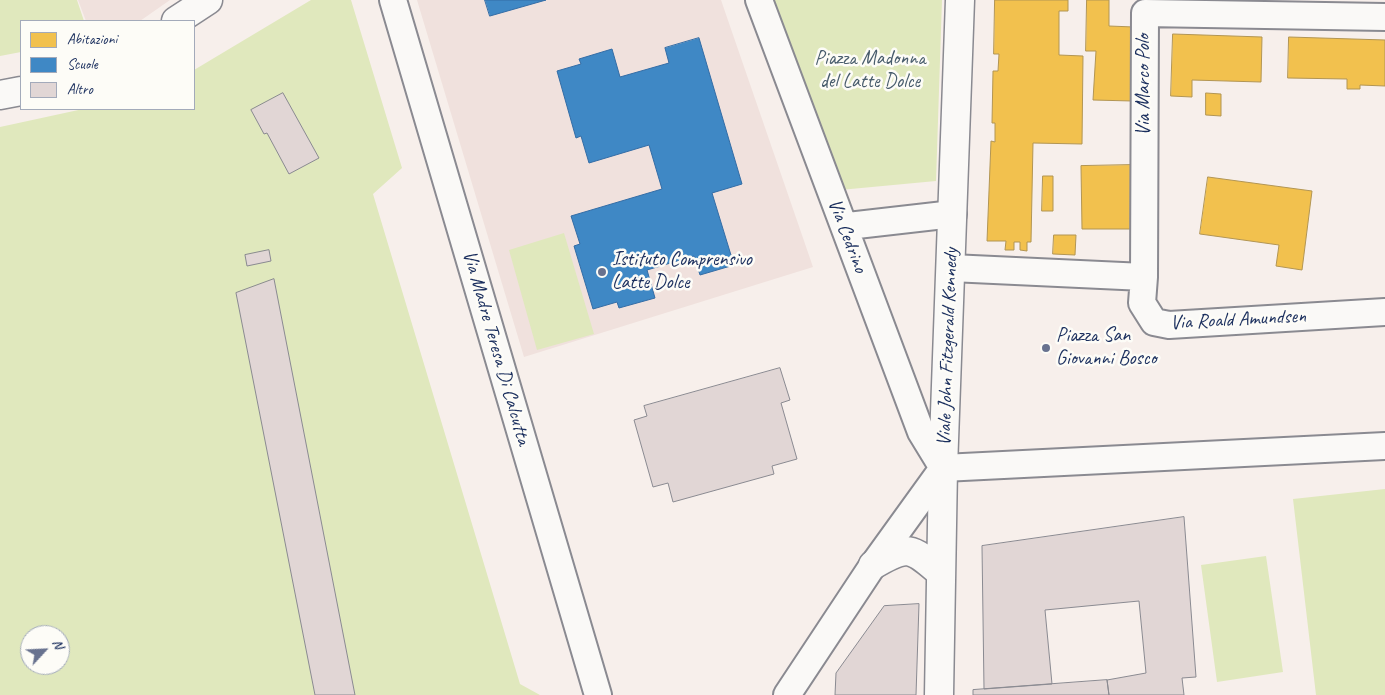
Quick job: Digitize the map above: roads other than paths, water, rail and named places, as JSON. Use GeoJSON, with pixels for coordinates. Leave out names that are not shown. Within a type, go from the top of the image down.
{"type":"FeatureCollection","features":[{"type":"Feature","properties":{"kind":"street"},"geometry":{"type":"LineString","coordinates":[[178,20],[208,0]]}},
{"type":"Feature","properties":{"kind":"street","name":"Via Madre Teresa Di Calcutta"},"geometry":{"type":"LineString","coordinates":[[393,0],[598,695]]}},
{"type":"Feature","properties":{"kind":"street","name":"Via Cedrino"},"geometry":{"type":"LineString","coordinates":[[759,0],[921,432],[943,468]]}},
{"type":"Feature","properties":{"kind":"street","name":"Viale John Fitzgerald Kennedy"},"geometry":{"type":"LineString","coordinates":[[939,695],[943,468],[960,0]]}},
{"type":"Feature","properties":{"kind":"street","name":"Via Marco Polo"},"geometry":{"type":"LineString","coordinates":[[1144,277],[1145,13],[1370,11]]}},
{"type":"Feature","properties":{"kind":"street"},"geometry":{"type":"LineString","coordinates":[[0,95],[20,91]]}},
{"type":"Feature","properties":{"kind":"street"},"geometry":{"type":"LineString","coordinates":[[848,226],[953,214]]}},
{"type":"Feature","properties":{"kind":"street"},"geometry":{"type":"LineString","coordinates":[[951,268],[1144,277]]}},
{"type":"Feature","properties":{"kind":"street","name":"Via Roald Amundsen"},"geometry":{"type":"LineString","coordinates":[[1144,277],[1142,303],[1154,322],[1169,325],[1385,312]]}},
{"type":"Feature","properties":{"kind":"street"},"geometry":{"type":"LineString","coordinates":[[787,695],[873,565],[943,468],[1385,446]]}},
{"type":"Feature","properties":{"kind":"street"},"geometry":{"type":"LineString","coordinates":[[873,565],[893,553],[908,551],[919,554],[941,573]]}},
{"type":"Feature","properties":{"kind":"place","name":"Istituto Comprensivo Latte Dolce"},"geometry":{"type":"Point","coordinates":[602,272]}},
{"type":"Feature","properties":{"kind":"place","name":"Piazza San Giovanni Bosco"},"geometry":{"type":"Point","coordinates":[1046,348]}},
{"type":"Feature","properties":{"kind":"park label","name":"Piazza Madonna del Latte Dolce"},"geometry":{"type":"Point","coordinates":[870,70]}}]}
